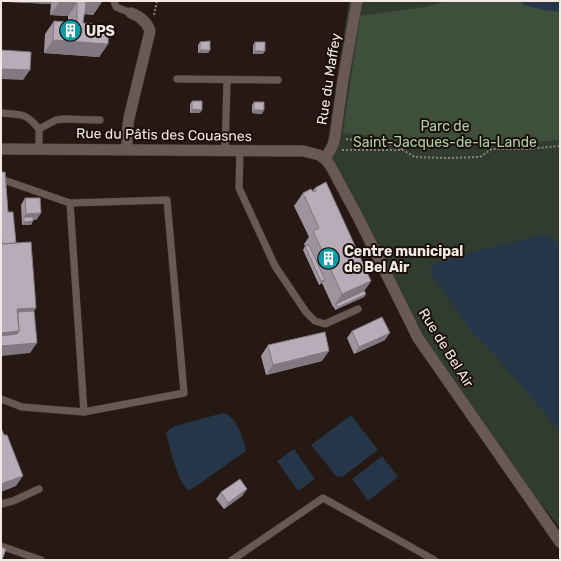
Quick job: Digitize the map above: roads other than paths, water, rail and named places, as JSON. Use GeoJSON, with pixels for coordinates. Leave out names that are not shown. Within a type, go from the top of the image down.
{"type":"FeatureCollection","features":[{"type":"Feature","properties":{"kind":"street","name":"Rue du Maffey"},"geometry":{"type":"LineString","coordinates":[[325,159],[333,145],[335,137],[343,80],[357,1]]}},
{"type":"Feature","properties":{"kind":"street"},"geometry":{"type":"LineString","coordinates":[[127,150],[126,133],[150,31],[148,25],[137,15],[131,13]]}},
{"type":"Feature","properties":{"kind":"street","name":"Rue du Pâtis des Couasnes"},"geometry":{"type":"LineString","coordinates":[[1,149],[303,151],[319,155],[325,159]]}},
{"type":"Feature","properties":{"kind":"street","name":"Rue de Bel Air"},"geometry":{"type":"LineString","coordinates":[[325,159],[359,220],[418,338],[560,542]]}},
{"type":"Feature","properties":{"kind":"lane"},"geometry":{"type":"LineString","coordinates":[[114,1],[116,7],[131,13]]}},
{"type":"Feature","properties":{"kind":"lane"},"geometry":{"type":"LineString","coordinates":[[177,79],[278,80]]}},
{"type":"Feature","properties":{"kind":"lane"},"geometry":{"type":"LineString","coordinates":[[225,151],[227,80]]}},
{"type":"Feature","properties":{"kind":"lane"},"geometry":{"type":"LineString","coordinates":[[1,113],[24,115],[32,121],[39,129],[39,149]]}},
{"type":"Feature","properties":{"kind":"lane"},"geometry":{"type":"LineString","coordinates":[[39,129],[56,120],[100,120]]}},
{"type":"Feature","properties":{"kind":"lane"},"geometry":{"type":"LineString","coordinates":[[240,151],[239,188],[275,266],[306,312],[315,321],[325,324],[358,309]]}},
{"type":"Feature","properties":{"kind":"lane"},"geometry":{"type":"LineString","coordinates":[[1,179],[70,203],[167,200],[184,393],[84,412],[22,407],[1,399]]}},
{"type":"Feature","properties":{"kind":"lane"},"geometry":{"type":"LineString","coordinates":[[70,203],[84,412]]}},
{"type":"Feature","properties":{"kind":"lane"},"geometry":{"type":"LineString","coordinates":[[1,504],[13,501],[39,489]]}},
{"type":"Feature","properties":{"kind":"lane"},"geometry":{"type":"LineString","coordinates":[[232,560],[323,498],[434,560]]}},
{"type":"Feature","properties":{"kind":"lane"},"geometry":{"type":"LineString","coordinates":[[1,546],[33,559],[41,560]]}},
{"type":"Feature","properties":{"kind":"water"},"geometry":{"type":"Polygon","coordinates":[[[520,1],[560,1],[560,12],[524,5],[520,1]]]}},
{"type":"Feature","properties":{"kind":"water"},"geometry":{"type":"Polygon","coordinates":[[[544,235],[560,243],[560,431],[487,346],[471,331],[431,273],[431,266],[437,263],[475,251],[544,235]]]}},
{"type":"Feature","properties":{"kind":"water"},"geometry":{"type":"Polygon","coordinates":[[[223,413],[232,418],[235,422],[243,438],[246,451],[192,489],[188,490],[182,483],[175,466],[166,434],[175,426],[223,413]]]}},
{"type":"Feature","properties":{"kind":"water"},"geometry":{"type":"Polygon","coordinates":[[[351,415],[378,450],[342,477],[336,476],[311,445],[351,415]]]}},
{"type":"Feature","properties":{"kind":"water"},"geometry":{"type":"Polygon","coordinates":[[[294,449],[315,479],[298,491],[277,461],[294,449]]]}},
{"type":"Feature","properties":{"kind":"water"},"geometry":{"type":"Polygon","coordinates":[[[382,456],[398,477],[368,501],[352,479],[382,456]]]}},
{"type":"Feature","properties":{"kind":"place","name":"UPS"},"geometry":{"type":"Point","coordinates":[71,31]}},
{"type":"Feature","properties":{"kind":"place","name":"Centre municipal de Bel Air"},"geometry":{"type":"Point","coordinates":[329,259]}},
{"type":"Feature","properties":{"kind":"park label","name":"Parc de Saint-Jacques-de-la-Lande"},"geometry":{"type":"Point","coordinates":[445,134]}}]}
